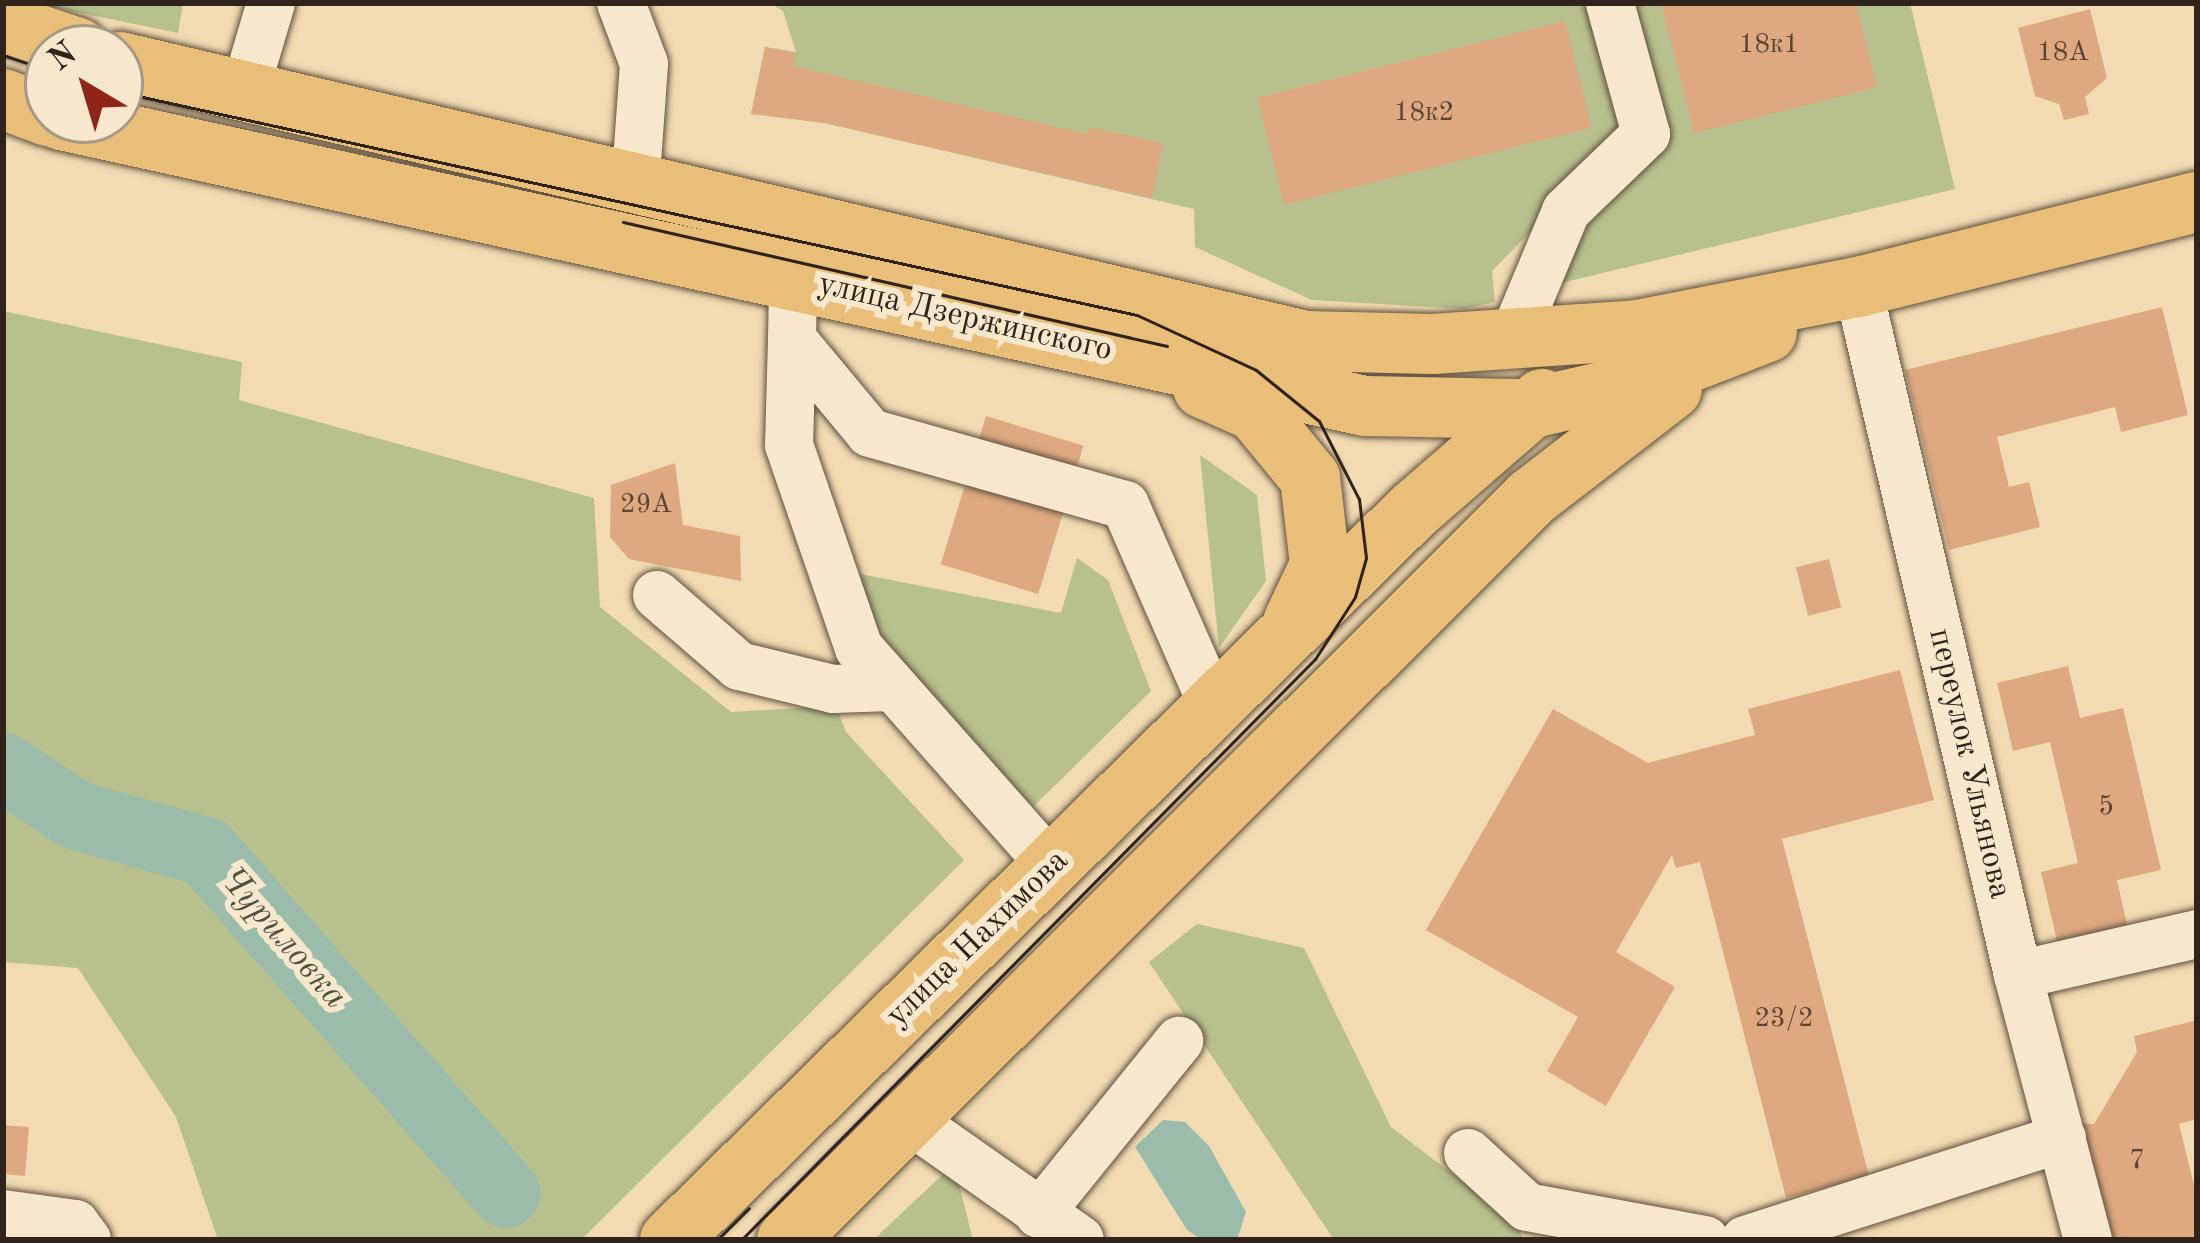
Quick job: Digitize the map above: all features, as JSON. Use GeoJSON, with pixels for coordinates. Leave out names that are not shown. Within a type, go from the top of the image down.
{"type":"FeatureCollection","features":[{"type":"Feature","properties":{"kind":"main road","name":"улица Дзержинского"},"geometry":{"type":"LineString","coordinates":[[144,68],[635,189],[794,252],[1113,352],[1365,406],[1528,409],[1628,386],[1776,329],[1858,287]]}},
{"type":"Feature","properties":{"kind":"main road","name":"улица Дзержинского"},"geometry":{"type":"LineString","coordinates":[[144,135],[1306,341],[1513,338],[1638,329],[1858,287],[2197,202]]}},
{"type":"Feature","properties":{"kind":"main road","name":"улица Нахимова"},"geometry":{"type":"LineString","coordinates":[[670,1240],[1413,511],[1528,409],[1638,329]]}},
{"type":"Feature","properties":{"kind":"main road"},"geometry":{"type":"LineString","coordinates":[[787,1240],[1531,498],[1642,405],[1776,329]]}},
{"type":"Feature","properties":{"kind":"main road"},"geometry":{"type":"LineString","coordinates":[[1306,341],[1365,406],[1395,448],[1413,511],[1399,576],[1343,683]]}},
{"type":"Feature","properties":{"kind":"main road","name":"улица Нахимова"},"geometry":{"type":"LineString","coordinates":[[1113,352],[1255,412],[1310,478],[1320,565],[1285,638]]}},
{"type":"Feature","properties":{"kind":"street"},"geometry":{"type":"LineString","coordinates":[[244,94],[272,3]]}},
{"type":"Feature","properties":{"kind":"street"},"geometry":{"type":"LineString","coordinates":[[621,3],[644,64],[635,189]]}},
{"type":"Feature","properties":{"kind":"street"},"geometry":{"type":"LineString","coordinates":[[1513,338],[1566,211],[1646,134],[1610,3]]}},
{"type":"Feature","properties":{"kind":"street"},"geometry":{"type":"LineString","coordinates":[[794,252],[789,446],[859,648],[1052,866]]}},
{"type":"Feature","properties":{"kind":"street","name":"переулок Ульянова"},"geometry":{"type":"LineString","coordinates":[[1858,287],[2018,975],[2089,1240]]}},
{"type":"Feature","properties":{"kind":"street"},"geometry":{"type":"LineString","coordinates":[[792,339],[871,433],[1125,505],[1214,708]]}},
{"type":"Feature","properties":{"kind":"street"},"geometry":{"type":"LineString","coordinates":[[657,595],[739,666],[833,689],[892,687]]}},
{"type":"Feature","properties":{"kind":"street"},"geometry":{"type":"LineString","coordinates":[[2018,975],[2197,934]]}},
{"type":"Feature","properties":{"kind":"street"},"geometry":{"type":"LineString","coordinates":[[1039,1214],[1179,1041]]}},
{"type":"Feature","properties":{"kind":"street"},"geometry":{"type":"LineString","coordinates":[[908,1119],[1080,1240]]}},
{"type":"Feature","properties":{"kind":"street"},"geometry":{"type":"LineString","coordinates":[[1744,1240],[2062,1138]]}},
{"type":"Feature","properties":{"kind":"street"},"geometry":{"type":"LineString","coordinates":[[1468,1153],[1527,1207],[1705,1240]]}},
{"type":"Feature","properties":{"kind":"street"},"geometry":{"type":"LineString","coordinates":[[3,1214],[75,1224],[87,1240]]}},
{"type":"Feature","properties":{"kind":"green space"},"geometry":{"type":"Polygon","coordinates":[[[32,3],[183,3],[178,33],[32,3]]]}},
{"type":"Feature","properties":{"kind":"green space"},"geometry":{"type":"Polygon","coordinates":[[[770,3],[1595,3],[1626,134],[1492,271],[1495,302],[1464,309],[1312,300],[1195,247],[1194,209],[825,123],[751,114],[765,47],[796,52],[783,11],[770,3]]]}},
{"type":"Feature","properties":{"kind":"green space"},"geometry":{"type":"Polygon","coordinates":[[[1627,3],[1910,3],[1955,189],[1548,286],[1593,206],[1664,141],[1627,3]]]}},
{"type":"Feature","properties":{"kind":"green space"},"geometry":{"type":"Polygon","coordinates":[[[3,311],[242,362],[239,400],[594,498],[600,607],[731,712],[836,706],[846,732],[964,860],[581,1240],[218,1240],[176,1117],[78,968],[3,962],[3,311]]]}},
{"type":"Feature","properties":{"kind":"green space"},"geometry":{"type":"Polygon","coordinates":[[[1200,455],[1257,495],[1266,581],[1219,648],[1200,455]]]}},
{"type":"Feature","properties":{"kind":"green space"},"geometry":{"type":"Polygon","coordinates":[[[1077,558],[1108,580],[1151,691],[1033,807],[880,642],[855,573],[1061,613],[1077,558]]]}},
{"type":"Feature","properties":{"kind":"green space"},"geometry":{"type":"Polygon","coordinates":[[[1197,924],[1304,948],[1391,1127],[1518,1224],[1523,1240],[1334,1240],[1149,962],[1197,924]]]}},
{"type":"Feature","properties":{"kind":"green space"},"geometry":{"type":"Polygon","coordinates":[[[954,1164],[973,1240],[873,1240],[954,1164]]]}},
{"type":"Feature","properties":{"kind":"shaded area"},"geometry":{"type":"Polygon","coordinates":[[[1163,1120],[1185,1122],[1209,1146],[1246,1212],[1237,1240],[1202,1240],[1187,1230],[1135,1147],[1163,1120]]]}},
{"type":"Feature","properties":{"kind":"building"},"geometry":{"type":"Polygon","coordinates":[[[1661,3],[1856,3],[1877,87],[1694,133],[1661,3]]]}},
{"type":"Feature","properties":{"kind":"building"},"geometry":{"type":"Polygon","coordinates":[[[2090,9],[2107,78],[2085,97],[2089,114],[2064,120],[2059,104],[2035,96],[2018,28],[2090,9]]]}},
{"type":"Feature","properties":{"kind":"building"},"geometry":{"type":"Polygon","coordinates":[[[1565,21],[1592,128],[1284,204],[1257,98],[1565,21]]]}},
{"type":"Feature","properties":{"kind":"building"},"geometry":{"type":"Polygon","coordinates":[[[765,47],[796,53],[793,66],[1087,134],[1088,127],[1163,143],[1152,198],[824,123],[751,114],[765,47]]]}},
{"type":"Feature","properties":{"kind":"building"},"geometry":{"type":"Polygon","coordinates":[[[2162,307],[2188,415],[2121,432],[2115,407],[1997,437],[2009,487],[2029,482],[2040,527],[1949,550],[1905,370],[2162,307]]]}},
{"type":"Feature","properties":{"kind":"building"},"geometry":{"type":"Polygon","coordinates":[[[986,416],[1084,446],[1038,594],[941,564],[986,416]]]}},
{"type":"Feature","properties":{"kind":"building"},"geometry":{"type":"Polygon","coordinates":[[[675,463],[683,525],[740,536],[741,581],[629,559],[610,537],[611,485],[675,463]]]}},
{"type":"Feature","properties":{"kind":"building"},"geometry":{"type":"Polygon","coordinates":[[[1829,559],[1841,608],[1808,616],[1796,567],[1829,559]]]}},
{"type":"Feature","properties":{"kind":"building"},"geometry":{"type":"Polygon","coordinates":[[[2068,666],[2080,718],[2123,708],[2161,870],[2117,880],[2127,925],[2057,941],[2041,872],[2078,863],[2050,742],[2013,751],[1997,683],[2068,666]]]}},
{"type":"Feature","properties":{"kind":"building"},"geometry":{"type":"Polygon","coordinates":[[[1900,670],[1934,800],[1782,839],[1869,1176],[1786,1198],[1700,862],[1676,868],[1672,855],[1616,952],[1675,987],[1606,1106],[1547,1071],[1578,1017],[1426,930],[1553,709],[1648,763],[1755,735],[1748,709],[1900,670]]]}},
{"type":"Feature","properties":{"kind":"building"},"geometry":{"type":"Polygon","coordinates":[[[2197,1020],[2197,1119],[2179,1124],[2197,1198],[2197,1240],[2106,1240],[2078,1123],[2094,1124],[2137,1052],[2134,1036],[2197,1020]]]}},
{"type":"Feature","properties":{"kind":"building"},"geometry":{"type":"Polygon","coordinates":[[[3,1125],[29,1127],[25,1176],[3,1174],[3,1125]]]}},
{"type":"Feature","properties":{"kind":"waterway","name":"Чуриловка"},"geometry":{"type":"LineString","coordinates":[[3,767],[76,815],[205,851],[505,1193]]}},
{"type":"Feature","properties":{"kind":"tram line"},"geometry":{"type":"LineString","coordinates":[[3,55],[24,62]]}},
{"type":"Feature","properties":{"kind":"tram line"},"geometry":{"type":"LineString","coordinates":[[144,97],[1137,315],[1256,370],[1319,421],[1359,499],[1366,558],[1355,597],[1315,659],[741,1240]]}},
{"type":"Feature","properties":{"kind":"tram line"},"geometry":{"type":"LineString","coordinates":[[623,222],[1167,346]]}},
{"type":"Feature","properties":{"kind":"tram line"},"geometry":{"type":"LineString","coordinates":[[717,1240],[749,1208]]}}]}
